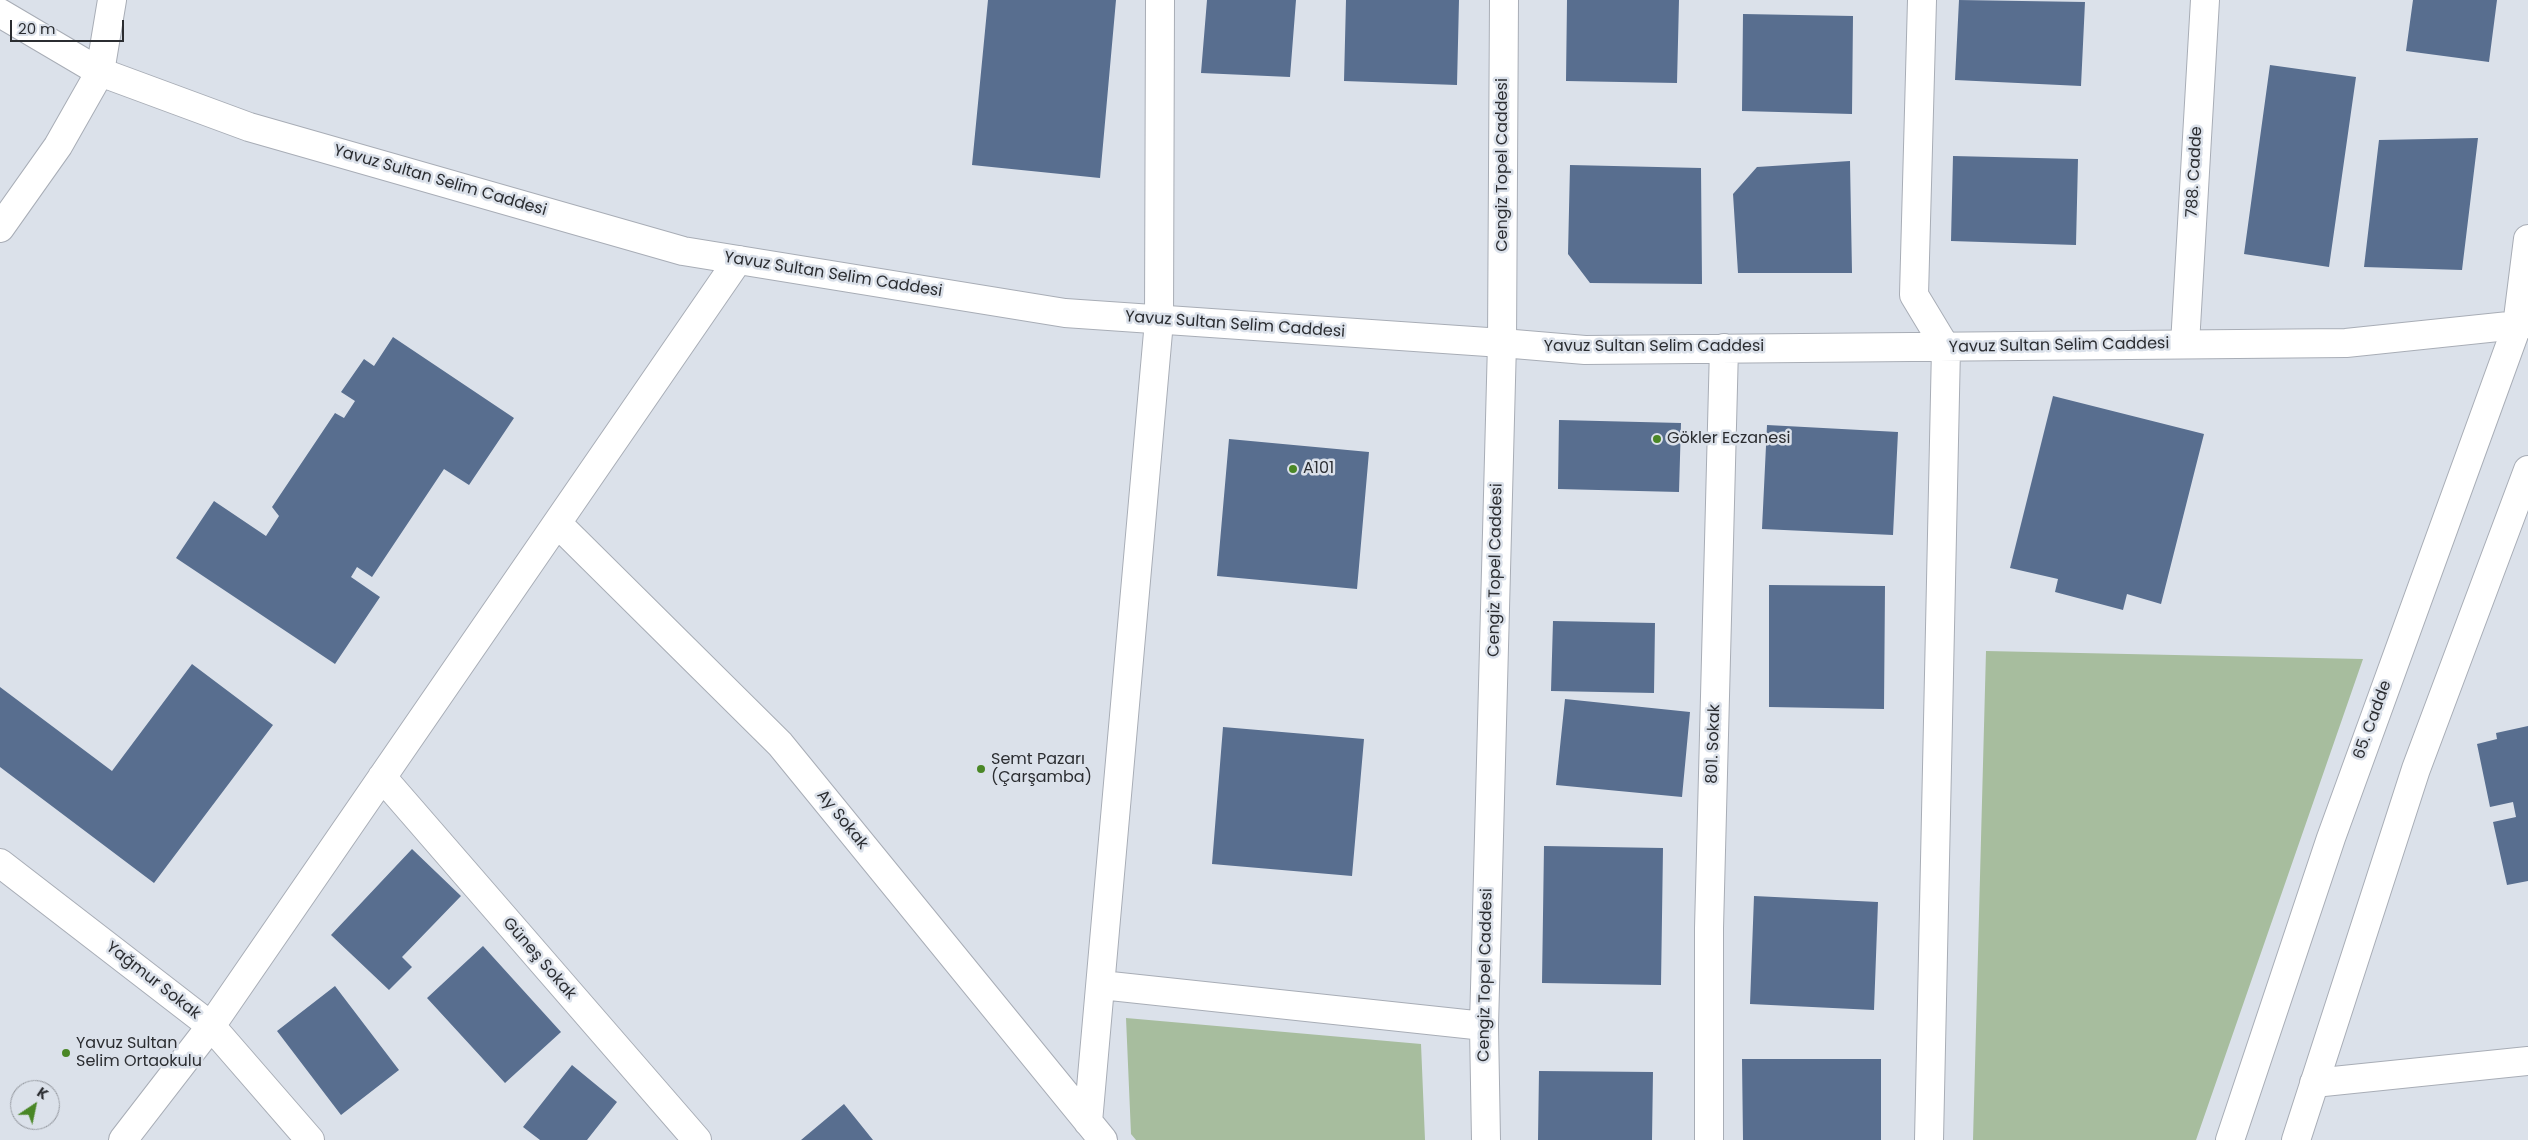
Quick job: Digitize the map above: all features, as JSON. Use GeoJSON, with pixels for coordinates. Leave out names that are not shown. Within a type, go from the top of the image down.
{"type":"FeatureCollection","features":[{"type":"Feature","properties":{"kind":"street"},"geometry":{"type":"LineString","coordinates":[[0,228],[58,146],[100,72],[112,0]]}},
{"type":"Feature","properties":{"kind":"street"},"geometry":{"type":"LineString","coordinates":[[1096,1131],[1101,985],[1160,321],[1160,0]]}},
{"type":"Feature","properties":{"kind":"street","name":"Cengiz Topel Caddesi"},"geometry":{"type":"LineString","coordinates":[[1486,1140],[1484,1026],[1502,343],[1504,0]]}},
{"type":"Feature","properties":{"kind":"street"},"geometry":{"type":"LineString","coordinates":[[1922,0],[1914,295],[1946,348],[1929,1140]]}},
{"type":"Feature","properties":{"kind":"street","name":"788. Cadde"},"geometry":{"type":"LineString","coordinates":[[2185,344],[2205,0]]}},
{"type":"Feature","properties":{"kind":"street","name":"Yavuz Sultan Selim Caddesi"},"geometry":{"type":"LineString","coordinates":[[0,13],[100,72],[249,127],[683,251],[1065,313],[1585,350],[2346,343],[2524,318]]}},
{"type":"Feature","properties":{"kind":"street","name":"65. Cadde"},"geometry":{"type":"LineString","coordinates":[[2230,1140],[2331,838],[2524,318],[2528,239]]}},
{"type":"Feature","properties":{"kind":"street"},"geometry":{"type":"LineString","coordinates":[[122,1140],[211,1026],[738,260]]}},
{"type":"Feature","properties":{"kind":"street","name":"801. Sokak"},"geometry":{"type":"LineString","coordinates":[[1709,1140],[1709,928],[1724,348]]}},
{"type":"Feature","properties":{"kind":"street"},"geometry":{"type":"LineString","coordinates":[[2296,1140],[2416,769],[2528,470]]}},
{"type":"Feature","properties":{"kind":"street","name":"Ay Sokak"},"geometry":{"type":"LineString","coordinates":[[557,523],[780,744],[1096,1131]]}},
{"type":"Feature","properties":{"kind":"street","name":"Güneş Sokak"},"geometry":{"type":"LineString","coordinates":[[382,777],[697,1140]]}},
{"type":"Feature","properties":{"kind":"street","name":"Yağmur Sokak"},"geometry":{"type":"LineString","coordinates":[[0,863],[211,1026],[310,1140]]}},
{"type":"Feature","properties":{"kind":"street"},"geometry":{"type":"LineString","coordinates":[[1101,985],[1484,1026]]}},
{"type":"Feature","properties":{"kind":"street"},"geometry":{"type":"LineString","coordinates":[[2314,1083],[2528,1061]]}},
{"type":"Feature","properties":{"kind":"green space"},"geometry":{"type":"Polygon","coordinates":[[[1986,651],[2363,659],[2196,1140],[1973,1140],[1986,651]]]}},
{"type":"Feature","properties":{"kind":"green space"},"geometry":{"type":"Polygon","coordinates":[[[1126,1018],[1421,1044],[1425,1140],[1136,1140],[1131,1134],[1126,1018]]]}},
{"type":"Feature","properties":{"kind":"building"},"geometry":{"type":"Polygon","coordinates":[[[988,0],[1116,0],[1100,178],[972,165],[988,0]]]}},
{"type":"Feature","properties":{"kind":"building"},"geometry":{"type":"Polygon","coordinates":[[[1207,0],[1296,0],[1290,77],[1201,73],[1207,0]]]}},
{"type":"Feature","properties":{"kind":"building"},"geometry":{"type":"Polygon","coordinates":[[[1346,0],[1459,0],[1457,85],[1344,81],[1346,0]]]}},
{"type":"Feature","properties":{"kind":"building"},"geometry":{"type":"Polygon","coordinates":[[[1567,0],[1679,0],[1677,83],[1566,81],[1567,0]]]}},
{"type":"Feature","properties":{"kind":"building"},"geometry":{"type":"Polygon","coordinates":[[[1959,0],[2085,2],[2081,86],[1955,80],[1959,0]]]}},
{"type":"Feature","properties":{"kind":"building"},"geometry":{"type":"Polygon","coordinates":[[[2413,0],[2497,0],[2489,62],[2406,51],[2413,0]]]}},
{"type":"Feature","properties":{"kind":"building"},"geometry":{"type":"Polygon","coordinates":[[[1743,14],[1853,16],[1852,114],[1742,111],[1743,14]]]}},
{"type":"Feature","properties":{"kind":"building"},"geometry":{"type":"Polygon","coordinates":[[[2270,65],[2356,77],[2329,267],[2244,254],[2270,65]]]}},
{"type":"Feature","properties":{"kind":"building"},"geometry":{"type":"Polygon","coordinates":[[[2478,138],[2462,270],[2364,267],[2379,140],[2478,138]]]}},
{"type":"Feature","properties":{"kind":"building"},"geometry":{"type":"Polygon","coordinates":[[[1953,156],[2078,159],[2076,245],[1951,241],[1953,156]]]}},
{"type":"Feature","properties":{"kind":"building"},"geometry":{"type":"Polygon","coordinates":[[[1850,161],[1852,273],[1738,273],[1733,194],[1757,167],[1850,161]]]}},
{"type":"Feature","properties":{"kind":"building"},"geometry":{"type":"Polygon","coordinates":[[[1570,165],[1701,168],[1702,284],[1590,283],[1568,254],[1570,165]]]}},
{"type":"Feature","properties":{"kind":"building"},"geometry":{"type":"Polygon","coordinates":[[[393,337],[514,418],[469,485],[444,469],[372,577],[357,567],[351,577],[380,597],[335,664],[176,558],[214,501],[266,536],[279,516],[272,507],[335,413],[344,418],[355,401],[341,392],[364,359],[374,366],[393,337]]]}},
{"type":"Feature","properties":{"kind":"building"},"geometry":{"type":"Polygon","coordinates":[[[2053,396],[2204,434],[2161,604],[2127,594],[2123,610],[2055,592],[2058,579],[2010,568],[2053,396]]]}},
{"type":"Feature","properties":{"kind":"building"},"geometry":{"type":"Polygon","coordinates":[[[1559,420],[1681,423],[1679,492],[1558,489],[1559,420]]]}},
{"type":"Feature","properties":{"kind":"building"},"geometry":{"type":"Polygon","coordinates":[[[1767,425],[1898,432],[1893,535],[1762,529],[1767,425]]]}},
{"type":"Feature","properties":{"kind":"building"},"geometry":{"type":"Polygon","coordinates":[[[1229,439],[1369,452],[1357,589],[1217,576],[1229,439]]]}},
{"type":"Feature","properties":{"kind":"building"},"geometry":{"type":"Polygon","coordinates":[[[1769,585],[1885,586],[1884,709],[1769,707],[1769,585]]]}},
{"type":"Feature","properties":{"kind":"building"},"geometry":{"type":"Polygon","coordinates":[[[1553,621],[1655,623],[1654,693],[1551,691],[1553,621]]]}},
{"type":"Feature","properties":{"kind":"building"},"geometry":{"type":"Polygon","coordinates":[[[192,664],[273,725],[154,883],[0,767],[0,687],[112,771],[192,664]]]}},
{"type":"Feature","properties":{"kind":"building"},"geometry":{"type":"Polygon","coordinates":[[[1565,699],[1690,712],[1682,797],[1556,785],[1565,699]]]}},
{"type":"Feature","properties":{"kind":"building"},"geometry":{"type":"Polygon","coordinates":[[[2528,726],[2528,881],[2507,885],[2493,822],[2516,817],[2513,802],[2490,807],[2477,744],[2497,739],[2496,733],[2528,726]]]}},
{"type":"Feature","properties":{"kind":"building"},"geometry":{"type":"Polygon","coordinates":[[[1223,727],[1364,739],[1352,876],[1212,864],[1223,727]]]}},
{"type":"Feature","properties":{"kind":"building"},"geometry":{"type":"Polygon","coordinates":[[[1544,846],[1663,848],[1661,985],[1542,983],[1544,846]]]}},
{"type":"Feature","properties":{"kind":"building"},"geometry":{"type":"Polygon","coordinates":[[[412,849],[461,896],[402,957],[412,967],[389,990],[331,935],[412,849]]]}},
{"type":"Feature","properties":{"kind":"building"},"geometry":{"type":"Polygon","coordinates":[[[1754,896],[1878,902],[1874,1010],[1750,1004],[1754,896]]]}},
{"type":"Feature","properties":{"kind":"building"},"geometry":{"type":"Polygon","coordinates":[[[483,946],[561,1032],[505,1083],[427,998],[483,946]]]}},
{"type":"Feature","properties":{"kind":"building"},"geometry":{"type":"Polygon","coordinates":[[[335,986],[399,1070],[341,1115],[277,1031],[335,986]]]}},
{"type":"Feature","properties":{"kind":"building"},"geometry":{"type":"Polygon","coordinates":[[[1742,1059],[1881,1059],[1881,1140],[1743,1140],[1742,1059]]]}},
{"type":"Feature","properties":{"kind":"building"},"geometry":{"type":"Polygon","coordinates":[[[572,1065],[617,1102],[587,1140],[540,1140],[523,1127],[572,1065]]]}},
{"type":"Feature","properties":{"kind":"building"},"geometry":{"type":"Polygon","coordinates":[[[1539,1071],[1653,1072],[1652,1140],[1538,1140],[1539,1071]]]}},
{"type":"Feature","properties":{"kind":"building"},"geometry":{"type":"Polygon","coordinates":[[[844,1104],[873,1140],[801,1140],[844,1104]]]}},
{"type":"Feature","properties":{"kind":"place","name":"Gökler Eczanesi"},"geometry":{"type":"Point","coordinates":[1657,439]}},
{"type":"Feature","properties":{"kind":"place","name":"A101"},"geometry":{"type":"Point","coordinates":[1293,469]}},
{"type":"Feature","properties":{"kind":"place","name":"Semt Pazarı (Çarşamba)"},"geometry":{"type":"Point","coordinates":[981,769]}},
{"type":"Feature","properties":{"kind":"place","name":"Yavuz Sultan Selim Ortaokulu"},"geometry":{"type":"Point","coordinates":[66,1053]}}]}
